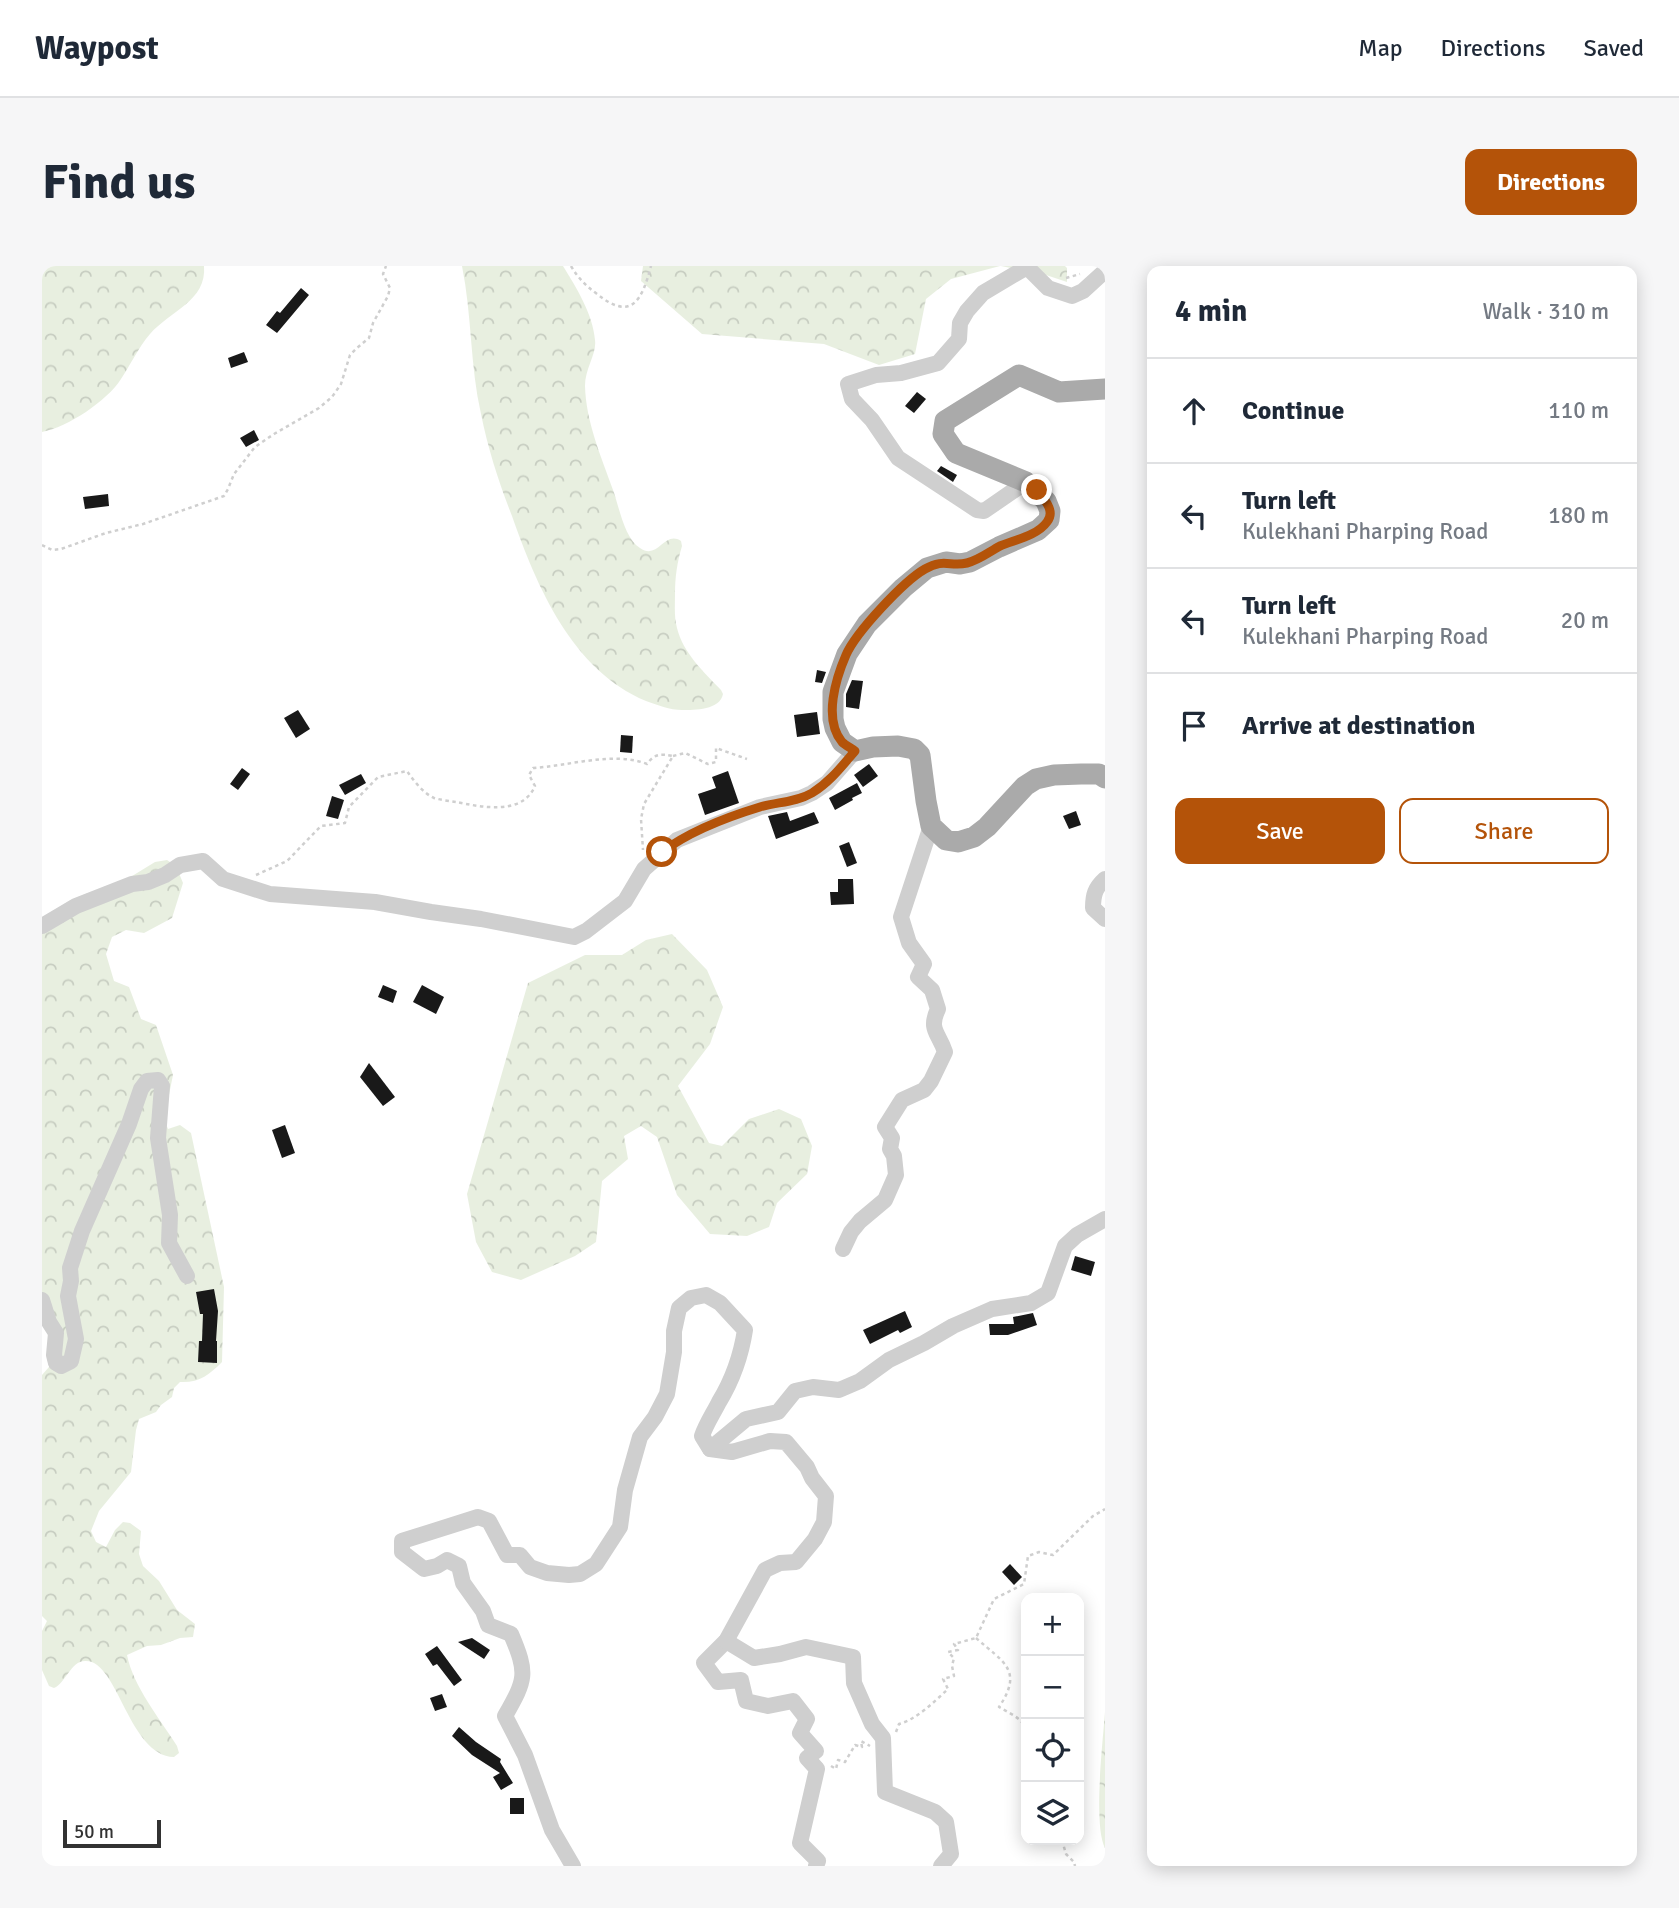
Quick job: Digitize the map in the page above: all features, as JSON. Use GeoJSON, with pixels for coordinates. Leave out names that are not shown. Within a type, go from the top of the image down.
{"type":"FeatureCollection","features":[{"type":"Feature","properties":{"kind":"main road"},"geometry":{"type":"LineString","coordinates":[[1105,389],[1059,392],[1019,375],[944,421],[943,434],[956,453],[1026,482],[1046,501],[1051,511],[1049,520],[1038,530],[970,562],[946,562],[927,568],[867,624],[846,654],[833,692],[833,719],[842,742],[855,751],[898,746],[914,749],[920,755],[931,827],[946,840],[958,842],[974,837],[987,827],[1025,786],[1037,779],[1080,774],[1099,774],[1105,778]]}},
{"type":"Feature","properties":{"kind":"street"},"geometry":{"type":"LineString","coordinates":[[1026,482],[984,511],[962,502],[898,458],[872,420],[852,399],[848,384],[876,375],[901,373],[938,363],[959,339],[960,323],[983,293],[1027,267],[1048,288],[1072,296],[1083,291],[1105,271]]}},
{"type":"Feature","properties":{"kind":"street"},"geometry":{"type":"LineString","coordinates":[[42,926],[76,906],[131,884],[148,883],[180,865],[203,861],[223,879],[270,894],[375,902],[522,928],[542,929],[574,937],[625,901],[644,869],[677,840],[760,807],[801,799],[827,783],[855,751]]}},
{"type":"Feature","properties":{"kind":"street"},"geometry":{"type":"LineString","coordinates":[[843,1249],[860,1221],[885,1200],[896,1175],[894,1156],[890,1149],[892,1138],[885,1127],[902,1100],[924,1090],[931,1082],[945,1052],[942,1041],[934,1033],[933,1020],[937,1009],[932,990],[918,977],[924,964],[909,943],[901,917],[931,827]]}},
{"type":"Feature","properties":{"kind":"street"},"geometry":{"type":"LineString","coordinates":[[1105,879],[1095,888],[1093,899],[1093,908],[1105,919]]}},
{"type":"Feature","properties":{"kind":"street"},"geometry":{"type":"LineString","coordinates":[[42,1300],[49,1322],[56,1333],[54,1354],[56,1363],[61,1366],[71,1361],[76,1339],[68,1296],[71,1281],[69,1268],[141,1089],[147,1081],[158,1080],[162,1086],[158,1138],[170,1215],[169,1243],[187,1276]]}},
{"type":"Feature","properties":{"kind":"street"},"geometry":{"type":"LineString","coordinates":[[710,1449],[746,1419],[778,1412],[795,1391],[813,1387],[839,1390],[860,1381],[889,1360],[953,1326],[992,1309],[1031,1303],[1048,1293],[1065,1245],[1105,1219]]}},
{"type":"Feature","properties":{"kind":"street"},"geometry":{"type":"LineString","coordinates":[[573,1866],[552,1830],[525,1755],[505,1716],[522,1686],[522,1660],[512,1634],[488,1625],[483,1611],[463,1583],[459,1566],[447,1560],[424,1569],[402,1552],[402,1541],[478,1517],[489,1521],[507,1555],[520,1555],[530,1567],[547,1573],[569,1575],[580,1574],[596,1564],[620,1527],[625,1490],[640,1437],[667,1394],[679,1308],[691,1298],[706,1295],[720,1303],[745,1330],[742,1352],[734,1373],[702,1436],[710,1449]]}},
{"type":"Feature","properties":{"kind":"street"},"geometry":{"type":"LineString","coordinates":[[710,1449],[732,1452],[770,1441],[786,1443],[807,1467],[826,1496],[824,1522],[815,1539],[796,1562],[780,1563],[765,1570],[726,1641],[704,1663],[718,1682],[741,1680],[746,1701],[768,1706],[793,1701],[807,1719],[800,1733],[816,1751],[807,1758],[817,1769],[800,1843],[818,1861],[816,1866]]}},
{"type":"Feature","properties":{"kind":"street"},"geometry":{"type":"LineString","coordinates":[[726,1641],[754,1658],[807,1647],[853,1657],[854,1684],[872,1724],[883,1738],[885,1792],[935,1812],[946,1822],[951,1854],[940,1866]]}},
{"type":"Feature","properties":{"kind":"path"},"geometry":{"type":"LineString","coordinates":[[42,545],[51,550],[61,549],[223,496],[234,474],[255,447],[319,408],[337,391],[350,355],[369,338],[373,323],[388,296],[390,288],[383,274],[386,266]]}},
{"type":"Feature","properties":{"kind":"path"},"geometry":{"type":"LineString","coordinates":[[571,266],[581,281],[606,302],[625,307],[635,302],[642,293],[651,266]]}},
{"type":"Feature","properties":{"kind":"path"},"geometry":{"type":"LineString","coordinates":[[1063,278],[1082,273]]}},
{"type":"Feature","properties":{"kind":"path"},"geometry":{"type":"LineString","coordinates":[[238,884],[286,861],[321,826],[345,823],[349,807],[378,776],[407,771],[416,784],[432,797],[502,808],[519,803],[531,795],[535,786],[529,775],[533,768],[601,759],[636,759],[647,764],[660,754],[685,753],[708,764],[716,762],[716,748],[747,759]]}},
{"type":"Feature","properties":{"kind":"path"},"geometry":{"type":"LineString","coordinates":[[644,869],[642,811],[673,755]]}},
{"type":"Feature","properties":{"kind":"path"},"geometry":{"type":"LineString","coordinates":[[817,1769],[827,1771],[828,1763],[836,1769],[838,1760],[845,1762],[855,1745],[862,1748],[861,1741],[874,1748],[876,1741],[891,1732],[895,1733],[899,1724],[933,1704],[948,1689],[943,1679],[954,1676],[954,1658],[948,1652],[958,1650],[954,1644],[976,1638],[994,1599],[1024,1584],[1028,1556],[1039,1552],[1053,1555],[1093,1516],[1105,1509]]}},
{"type":"Feature","properties":{"kind":"path"},"geometry":{"type":"LineString","coordinates":[[976,1638],[1008,1666],[1011,1680],[999,1707],[1021,1722]]}},
{"type":"Feature","properties":{"kind":"path"},"geometry":{"type":"LineString","coordinates":[[1063,1845],[1075,1866]]}},
{"type":"Feature","properties":{"kind":"green space"},"geometry":{"type":"Polygon","coordinates":[[[42,266],[204,266],[200,288],[194,297],[150,334],[115,387],[75,419],[42,432],[42,266]]]}},
{"type":"Feature","properties":{"kind":"green space"},"geometry":{"type":"Polygon","coordinates":[[[462,266],[563,266],[573,283],[594,330],[594,351],[585,386],[595,439],[623,521],[634,543],[646,551],[652,551],[670,539],[681,541],[675,582],[676,624],[689,654],[723,694],[712,706],[693,710],[668,708],[646,701],[620,687],[597,669],[578,648],[546,598],[522,543],[490,453],[477,396],[462,266]]]}},
{"type":"Feature","properties":{"kind":"green space"},"geometry":{"type":"Polygon","coordinates":[[[643,266],[1000,266],[951,279],[926,299],[915,354],[879,365],[824,344],[702,334],[641,281],[643,266]]]}},
{"type":"Feature","properties":{"kind":"green space"},"geometry":{"type":"Polygon","coordinates":[[[1001,266],[1065,266],[1067,282],[1046,275],[1001,266]]]}},
{"type":"Feature","properties":{"kind":"green space"},"geometry":{"type":"Polygon","coordinates":[[[167,860],[176,866],[183,883],[172,918],[144,933],[126,930],[112,937],[106,954],[114,981],[129,987],[141,1019],[156,1025],[173,1075],[164,1119],[168,1129],[180,1125],[191,1133],[224,1287],[222,1362],[203,1377],[180,1382],[174,1388],[172,1397],[156,1412],[139,1419],[131,1472],[99,1511],[91,1531],[96,1542],[106,1547],[115,1530],[123,1522],[130,1523],[141,1531],[139,1554],[143,1566],[159,1581],[177,1610],[195,1624],[193,1637],[147,1646],[127,1655],[141,1690],[177,1746],[179,1753],[174,1757],[159,1753],[146,1742],[107,1676],[97,1665],[86,1661],[76,1664],[54,1688],[49,1686],[42,1670],[42,1631],[47,1621],[42,1616],[42,1375],[49,1367],[63,1338],[42,1306],[42,919],[69,901],[88,893],[106,892],[155,862],[167,860]]]}},
{"type":"Feature","properties":{"kind":"green space"},"geometry":{"type":"Polygon","coordinates":[[[672,934],[707,970],[723,1007],[710,1044],[678,1086],[709,1143],[722,1146],[749,1119],[779,1109],[801,1119],[812,1146],[807,1174],[777,1203],[769,1227],[747,1236],[710,1234],[677,1195],[657,1137],[641,1126],[624,1136],[628,1159],[602,1181],[596,1242],[575,1256],[521,1280],[492,1272],[476,1242],[467,1194],[528,983],[585,955],[622,955],[646,940],[672,934]]]}},
{"type":"Feature","properties":{"kind":"green space"},"geometry":{"type":"Polygon","coordinates":[[[1105,1712],[1105,1848],[1101,1837],[1099,1803],[1105,1712]]]}},
{"type":"Feature","properties":{"kind":"building"},"geometry":{"type":"Polygon","coordinates":[[[301,288],[309,295],[277,333],[266,325],[301,288]]]}},
{"type":"Feature","properties":{"kind":"building"},"geometry":{"type":"Polygon","coordinates":[[[244,352],[248,362],[231,368],[228,358],[244,352]]]}},
{"type":"Feature","properties":{"kind":"building"},"geometry":{"type":"Polygon","coordinates":[[[917,392],[926,399],[914,413],[905,406],[917,392]]]}},
{"type":"Feature","properties":{"kind":"building"},"geometry":{"type":"Polygon","coordinates":[[[254,430],[259,440],[246,447],[240,438],[254,430]]]}},
{"type":"Feature","properties":{"kind":"building"},"geometry":{"type":"Polygon","coordinates":[[[941,466],[957,475],[953,482],[937,471],[941,466]]]}},
{"type":"Feature","properties":{"kind":"building"},"geometry":{"type":"Polygon","coordinates":[[[108,494],[109,506],[85,509],[83,497],[108,494]]]}},
{"type":"Feature","properties":{"kind":"building"},"geometry":{"type":"Polygon","coordinates":[[[817,670],[826,672],[822,683],[815,682],[817,670]]]}},
{"type":"Feature","properties":{"kind":"building"},"geometry":{"type":"Polygon","coordinates":[[[852,680],[863,681],[859,709],[846,707],[846,694],[852,680]]]}},
{"type":"Feature","properties":{"kind":"building"},"geometry":{"type":"Polygon","coordinates":[[[298,710],[310,729],[296,738],[284,718],[298,710]]]}},
{"type":"Feature","properties":{"kind":"building"},"geometry":{"type":"Polygon","coordinates":[[[817,712],[820,734],[797,737],[794,715],[817,712]]]}},
{"type":"Feature","properties":{"kind":"building"},"geometry":{"type":"Polygon","coordinates":[[[621,735],[633,736],[632,753],[620,752],[621,735]]]}},
{"type":"Feature","properties":{"kind":"building"},"geometry":{"type":"Polygon","coordinates":[[[869,764],[878,776],[863,787],[854,775],[869,764]]]}},
{"type":"Feature","properties":{"kind":"building"},"geometry":{"type":"Polygon","coordinates":[[[242,768],[250,774],[238,790],[230,784],[242,768]]]}},
{"type":"Feature","properties":{"kind":"building"},"geometry":{"type":"Polygon","coordinates":[[[728,771],[739,803],[705,815],[698,794],[716,788],[712,777],[728,771]]]}},
{"type":"Feature","properties":{"kind":"building"},"geometry":{"type":"Polygon","coordinates":[[[361,774],[366,783],[345,795],[339,785],[361,774]]]}},
{"type":"Feature","properties":{"kind":"building"},"geometry":{"type":"Polygon","coordinates":[[[857,783],[862,793],[835,810],[829,798],[857,783]]]}},
{"type":"Feature","properties":{"kind":"building"},"geometry":{"type":"Polygon","coordinates":[[[332,796],[344,800],[338,819],[326,816],[332,796]]]}},
{"type":"Feature","properties":{"kind":"building"},"geometry":{"type":"Polygon","coordinates":[[[1076,811],[1081,825],[1069,829],[1063,816],[1076,811]]]}},
{"type":"Feature","properties":{"kind":"building"},"geometry":{"type":"Polygon","coordinates":[[[787,812],[790,821],[814,812],[819,823],[776,839],[768,816],[787,812]]]}},
{"type":"Feature","properties":{"kind":"building"},"geometry":{"type":"Polygon","coordinates":[[[849,842],[857,863],[847,867],[839,846],[849,842]]]}},
{"type":"Feature","properties":{"kind":"building"},"geometry":{"type":"Polygon","coordinates":[[[838,879],[853,879],[854,904],[831,905],[830,892],[838,892],[838,879]]]}},
{"type":"Feature","properties":{"kind":"building"},"geometry":{"type":"Polygon","coordinates":[[[383,985],[397,991],[393,1003],[378,997],[383,985]]]}},
{"type":"Feature","properties":{"kind":"building"},"geometry":{"type":"Polygon","coordinates":[[[422,985],[444,997],[436,1014],[413,1002],[422,985]]]}},
{"type":"Feature","properties":{"kind":"building"},"geometry":{"type":"Polygon","coordinates":[[[369,1063],[395,1097],[383,1106],[360,1077],[369,1063]]]}},
{"type":"Feature","properties":{"kind":"building"},"geometry":{"type":"Polygon","coordinates":[[[285,1125],[295,1153],[282,1158],[272,1130],[285,1125]]]}},
{"type":"Feature","properties":{"kind":"building"},"geometry":{"type":"Polygon","coordinates":[[[1075,1256],[1095,1262],[1091,1276],[1071,1270],[1075,1256]]]}},
{"type":"Feature","properties":{"kind":"building"},"geometry":{"type":"Polygon","coordinates":[[[214,1289],[218,1311],[217,1363],[198,1362],[203,1314],[200,1314],[196,1292],[214,1289]]]}},
{"type":"Feature","properties":{"kind":"building"},"geometry":{"type":"Polygon","coordinates":[[[905,1311],[912,1327],[900,1333],[898,1330],[870,1344],[863,1330],[905,1311]]]}},
{"type":"Feature","properties":{"kind":"building"},"geometry":{"type":"Polygon","coordinates":[[[1033,1313],[1037,1325],[1008,1335],[990,1335],[989,1324],[1014,1324],[1013,1317],[1033,1313]]]}},
{"type":"Feature","properties":{"kind":"building"},"geometry":{"type":"Polygon","coordinates":[[[1010,1564],[1022,1577],[1014,1585],[1002,1572],[1010,1564]]]}},
{"type":"Feature","properties":{"kind":"building"},"geometry":{"type":"Polygon","coordinates":[[[472,1638],[490,1650],[484,1659],[458,1642],[472,1638]]]}},
{"type":"Feature","properties":{"kind":"building"},"geometry":{"type":"Polygon","coordinates":[[[437,1646],[462,1680],[454,1686],[437,1664],[433,1666],[425,1654],[437,1646]]]}},
{"type":"Feature","properties":{"kind":"building"},"geometry":{"type":"Polygon","coordinates":[[[442,1694],[447,1707],[435,1711],[430,1698],[442,1694]]]}},
{"type":"Feature","properties":{"kind":"building"},"geometry":{"type":"Polygon","coordinates":[[[459,1727],[501,1759],[500,1762],[513,1783],[501,1790],[493,1777],[500,1773],[472,1755],[452,1736],[459,1727]]]}},
{"type":"Feature","properties":{"kind":"building"},"geometry":{"type":"Polygon","coordinates":[[[510,1798],[524,1798],[524,1814],[510,1814],[510,1798]]]}},
{"type":"Feature","properties":{"kind":"route"},"geometry":{"type":"LineString","coordinates":[[662,852],[677,840],[760,807],[801,799],[827,783],[855,751],[842,742],[835,728],[833,692],[846,654],[858,636],[903,588],[927,568],[946,562],[970,562],[1046,524],[1051,511],[1037,490]]}}]}
